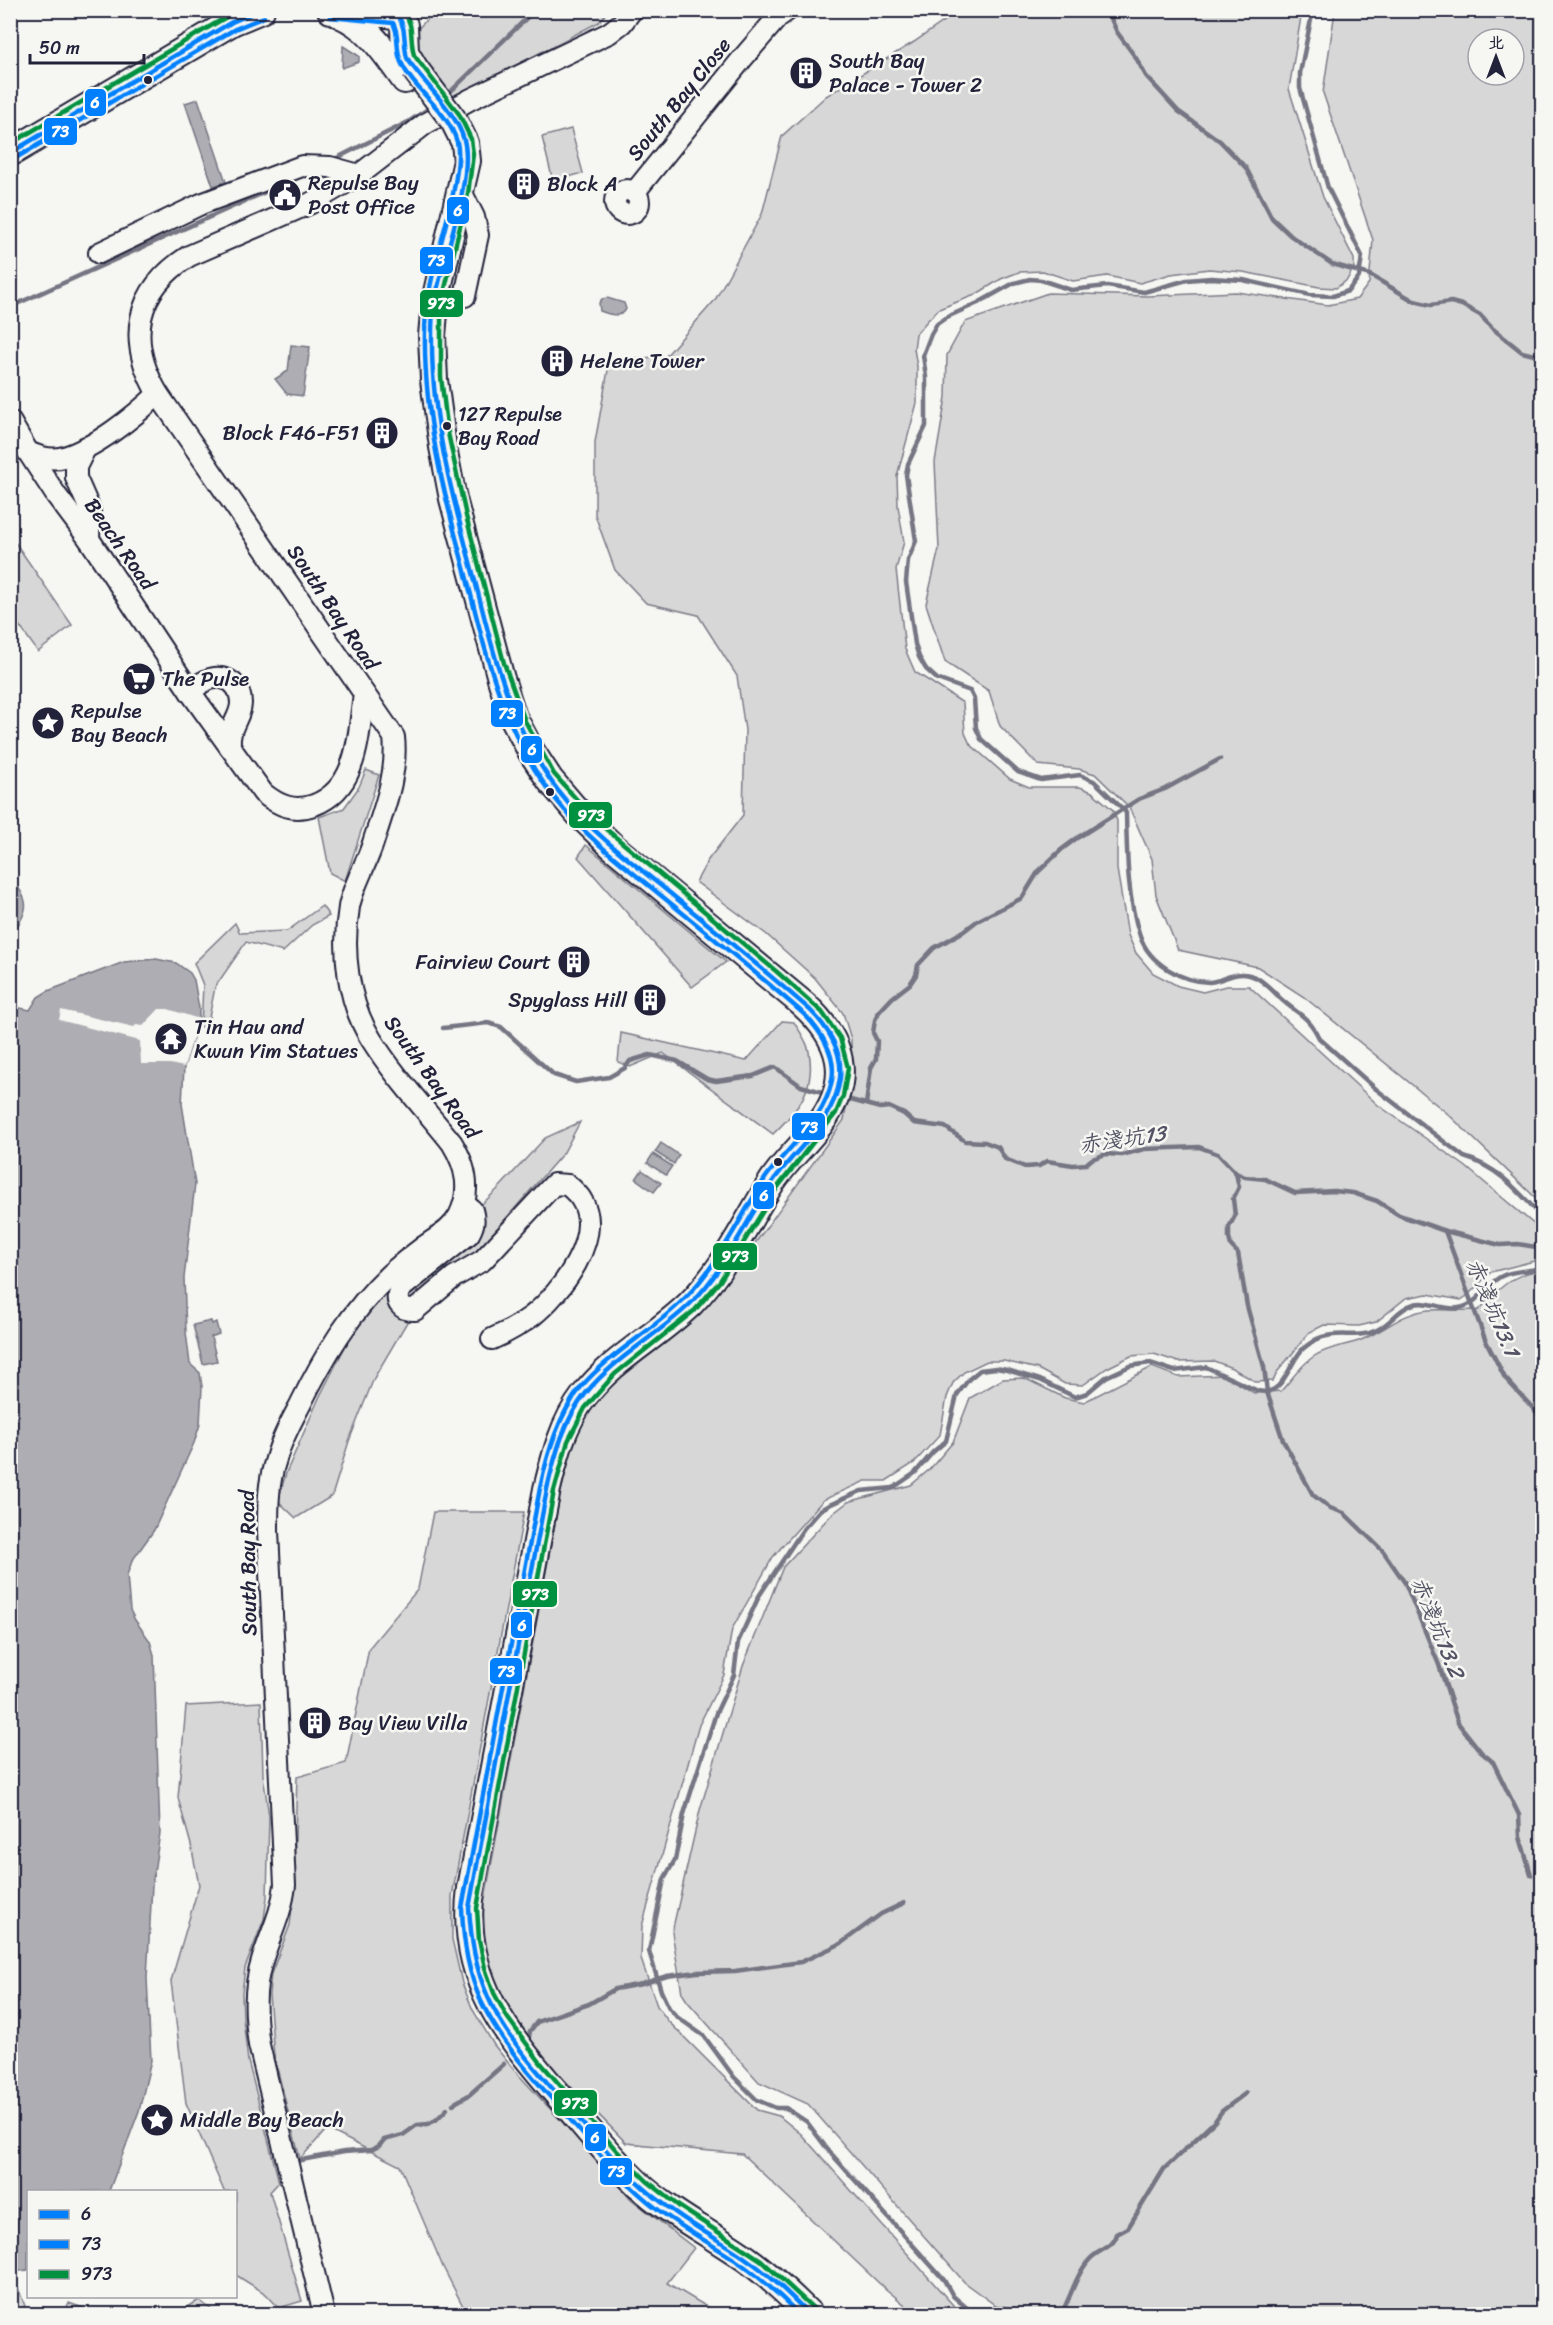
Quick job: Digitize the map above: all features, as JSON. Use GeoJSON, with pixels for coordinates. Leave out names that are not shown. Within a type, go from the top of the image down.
{"type":"FeatureCollection","features":[{"type":"Feature","properties":{"kind":"main road"},"geometry":{"type":"LineString","coordinates":[[10,153],[229,16],[261,10]]}},
{"type":"Feature","properties":{"kind":"main road"},"geometry":{"type":"LineString","coordinates":[[331,10],[401,20]]}},
{"type":"Feature","properties":{"kind":"main road"},"geometry":{"type":"LineString","coordinates":[[331,10],[356,23],[410,75],[447,125],[462,136],[467,154],[434,307],[432,336],[435,394],[453,499],[513,717],[550,780],[580,815],[612,846],[817,1017],[835,1044],[840,1072],[835,1098],[826,1115],[771,1184],[724,1264],[681,1312],[620,1359],[592,1386],[575,1408],[561,1436],[548,1489],[471,1888],[469,1928],[472,1952],[485,1995],[508,2035],[621,2168],[654,2198],[759,2268],[809,2314]]}},
{"type":"Feature","properties":{"kind":"main road"},"geometry":{"type":"LineString","coordinates":[[376,40],[389,47],[399,44],[401,20]]}},
{"type":"Feature","properties":{"kind":"main road"},"geometry":{"type":"LineString","coordinates":[[401,20],[410,75]]}},
{"type":"Feature","properties":{"kind":"street","name":"South Bay Road"},"geometry":{"type":"LineString","coordinates":[[324,2314],[260,2045],[255,2012],[258,1975],[279,1916],[285,1885],[268,1542],[269,1495],[275,1460],[281,1442],[323,1358],[366,1299],[391,1273],[449,1229],[464,1204],[467,1183],[463,1161],[452,1143],[369,1036],[357,1008],[349,978],[345,941],[349,904],[367,862],[393,777],[396,757],[394,737],[158,394],[147,376],[142,361],[140,329],[144,309],[159,280],[173,266],[189,256],[311,203],[352,172],[425,124],[471,99],[609,33],[622,23],[632,10]]}},
{"type":"Feature","properties":{"kind":"street","name":"South Bay Close"},"geometry":{"type":"LineString","coordinates":[[634,193],[778,16],[788,10]]}},
{"type":"Feature","properties":{"kind":"street"},"geometry":{"type":"LineString","coordinates":[[99,253],[201,204],[302,166],[317,165],[352,172]]}},
{"type":"Feature","properties":{"kind":"street"},"geometry":{"type":"LineString","coordinates":[[461,190],[474,218],[478,235],[465,296]]}},
{"type":"Feature","properties":{"kind":"street"},"geometry":{"type":"LineString","coordinates":[[28,452],[39,457],[64,457],[86,447],[130,419],[158,394]]}},
{"type":"Feature","properties":{"kind":"street","name":"Beach Road"},"geometry":{"type":"LineString","coordinates":[[10,421],[28,452],[191,693],[263,793],[277,804],[306,808],[324,801],[338,790],[349,773],[357,748],[364,694]]}},
{"type":"Feature","properties":{"kind":"street"},"geometry":{"type":"LineString","coordinates":[[86,447],[76,467],[76,478],[90,510],[89,539]]}},
{"type":"Feature","properties":{"kind":"street"},"geometry":{"type":"LineString","coordinates":[[191,693],[199,683],[209,678],[222,678],[232,683],[239,693],[241,705],[231,726],[230,747]]}},
{"type":"Feature","properties":{"kind":"street"},"geometry":{"type":"LineString","coordinates":[[464,1204],[472,1210],[474,1216],[475,1223],[470,1234],[400,1289],[398,1302],[402,1308],[408,1311],[415,1310],[454,1277],[483,1260],[554,1184],[568,1185],[581,1199],[588,1217],[586,1237],[581,1252],[566,1280],[545,1304],[520,1324],[492,1339]]}},
{"type":"Feature","properties":{"kind":"shaded area"},"geometry":{"type":"Polygon","coordinates":[[[435,11],[608,11],[599,22],[453,98],[408,39],[435,11]]]}},
{"type":"Feature","properties":{"kind":"shaded area"},"geometry":{"type":"Polygon","coordinates":[[[959,11],[1302,11],[1289,89],[1323,197],[1354,259],[1354,267],[1347,280],[1336,288],[1319,287],[1243,272],[1209,269],[1171,274],[1140,283],[1107,276],[1073,281],[1043,271],[1019,272],[1001,279],[975,295],[939,309],[916,334],[914,349],[917,366],[917,403],[897,476],[898,506],[904,542],[896,569],[905,649],[915,672],[963,703],[965,733],[970,744],[1010,779],[1029,787],[1080,787],[1092,792],[1113,810],[1117,821],[1117,869],[1128,935],[1136,953],[1153,973],[1178,986],[1203,992],[1226,986],[1249,986],[1378,1105],[1465,1166],[1542,1231],[1542,1259],[1491,1272],[1461,1300],[1427,1294],[1406,1298],[1376,1322],[1359,1326],[1324,1325],[1310,1332],[1278,1371],[1273,1381],[1256,1382],[1214,1361],[1178,1362],[1154,1354],[1131,1356],[1107,1368],[1083,1385],[1065,1384],[1038,1369],[1004,1361],[987,1361],[964,1372],[953,1383],[947,1397],[940,1435],[914,1463],[886,1481],[865,1481],[823,1500],[773,1557],[732,1629],[724,1675],[699,1725],[642,1926],[641,1959],[657,2006],[668,2021],[757,2110],[779,2116],[801,2134],[961,2314],[916,2314],[881,2285],[742,2154],[626,2143],[554,2069],[520,2028],[507,2007],[496,1985],[487,1957],[483,1909],[561,1491],[574,1441],[592,1408],[615,1382],[707,1306],[735,1271],[844,1120],[852,1076],[851,1039],[843,1013],[815,978],[766,934],[696,882],[708,860],[743,815],[745,730],[737,676],[698,615],[646,603],[615,570],[595,515],[595,442],[610,359],[665,357],[715,300],[762,214],[782,136],[826,96],[914,42],[959,11]]]}},
{"type":"Feature","properties":{"kind":"shaded area"},"geometry":{"type":"Polygon","coordinates":[[[1335,11],[1542,11],[1542,1204],[1448,1114],[1304,997],[1258,967],[1178,950],[1156,895],[1152,859],[1129,807],[1095,774],[1079,769],[1038,765],[1000,726],[989,691],[945,662],[926,604],[939,549],[935,462],[946,397],[947,355],[965,322],[1048,293],[1148,296],[1236,292],[1328,305],[1357,299],[1369,283],[1373,240],[1323,93],[1335,11]]]}},
{"type":"Feature","properties":{"kind":"shaded area"},"geometry":{"type":"Polygon","coordinates":[[[343,46],[359,56],[359,62],[342,68],[343,46]]]}},
{"type":"Feature","properties":{"kind":"shaded area"},"geometry":{"type":"Polygon","coordinates":[[[198,99],[226,182],[213,186],[185,103],[198,99]]]}},
{"type":"Feature","properties":{"kind":"shaded area"},"geometry":{"type":"Polygon","coordinates":[[[571,129],[583,173],[553,181],[542,137],[571,129]]]}},
{"type":"Feature","properties":{"kind":"shaded area"},"geometry":{"type":"Polygon","coordinates":[[[607,298],[624,303],[626,309],[624,312],[614,315],[600,311],[599,303],[602,299],[607,298]]]}},
{"type":"Feature","properties":{"kind":"shaded area"},"geometry":{"type":"Polygon","coordinates":[[[291,345],[310,347],[303,396],[287,394],[275,379],[288,371],[291,345]]]}},
{"type":"Feature","properties":{"kind":"shaded area"},"geometry":{"type":"Polygon","coordinates":[[[10,535],[72,625],[38,652],[11,614],[10,535]]]}},
{"type":"Feature","properties":{"kind":"shaded area"},"geometry":{"type":"Polygon","coordinates":[[[366,770],[379,775],[345,881],[330,873],[319,817],[344,808],[359,787],[366,770]]]}},
{"type":"Feature","properties":{"kind":"shaded area"},"geometry":{"type":"Polygon","coordinates":[[[586,845],[726,962],[692,987],[578,857],[586,845]]]}},
{"type":"Feature","properties":{"kind":"shaded area"},"geometry":{"type":"Polygon","coordinates":[[[10,875],[22,893],[26,906],[11,937],[10,875]]]}},
{"type":"Feature","properties":{"kind":"shaded area"},"geometry":{"type":"Polygon","coordinates":[[[322,906],[329,916],[312,925],[283,952],[246,942],[215,987],[207,1028],[201,1027],[203,985],[194,963],[235,923],[240,933],[287,931],[322,906]]]}},
{"type":"Feature","properties":{"kind":"shaded area"},"geometry":{"type":"Polygon","coordinates":[[[156,959],[176,963],[190,973],[194,980],[199,1008],[199,1019],[184,1067],[182,1104],[195,1184],[184,1278],[186,1332],[190,1364],[200,1373],[202,1387],[200,1424],[194,1443],[154,1530],[132,1561],[127,1575],[130,1610],[150,1641],[154,1655],[160,1833],[152,1885],[147,1978],[151,2061],[139,2111],[109,2190],[27,2190],[27,2270],[11,2272],[10,1006],[30,1010],[38,997],[48,991],[124,962],[156,959]]]}},
{"type":"Feature","properties":{"kind":"shaded area"},"geometry":{"type":"Polygon","coordinates":[[[782,1021],[794,1022],[805,1040],[809,1052],[810,1077],[803,1098],[773,1134],[663,1053],[630,1067],[618,1062],[621,1033],[746,1061],[782,1021]]]}},
{"type":"Feature","properties":{"kind":"shaded area"},"geometry":{"type":"Polygon","coordinates":[[[580,1122],[564,1152],[481,1247],[414,1310],[374,1378],[349,1441],[332,1496],[296,1518],[278,1501],[286,1473],[319,1398],[350,1337],[391,1279],[452,1232],[499,1188],[545,1138],[580,1122]]]}},
{"type":"Feature","properties":{"kind":"shaded area"},"geometry":{"type":"Polygon","coordinates":[[[661,1143],[679,1155],[674,1164],[655,1152],[661,1143]]]}},
{"type":"Feature","properties":{"kind":"shaded area"},"geometry":{"type":"Polygon","coordinates":[[[653,1154],[672,1166],[666,1175],[647,1163],[653,1154]]]}},
{"type":"Feature","properties":{"kind":"shaded area"},"geometry":{"type":"Polygon","coordinates":[[[642,1170],[661,1183],[654,1192],[636,1179],[642,1170]]]}},
{"type":"Feature","properties":{"kind":"shaded area"},"geometry":{"type":"Polygon","coordinates":[[[1542,1270],[1542,2314],[1046,2314],[995,2305],[966,2284],[808,2104],[759,2082],[682,1993],[672,1932],[700,1810],[743,1666],[783,1567],[831,1515],[848,1502],[911,1485],[930,1469],[953,1442],[970,1398],[1003,1379],[1024,1378],[1065,1398],[1084,1402],[1152,1367],[1178,1377],[1225,1375],[1254,1393],[1281,1391],[1304,1364],[1318,1354],[1361,1340],[1401,1318],[1419,1312],[1479,1310],[1514,1278],[1542,1270]]]}},
{"type":"Feature","properties":{"kind":"shaded area"},"geometry":{"type":"Polygon","coordinates":[[[211,1321],[212,1324],[216,1322],[219,1334],[211,1337],[217,1361],[203,1364],[193,1325],[211,1321]]]}},
{"type":"Feature","properties":{"kind":"shaded area"},"geometry":{"type":"Polygon","coordinates":[[[433,1512],[524,1512],[452,1896],[452,1939],[462,1983],[473,2010],[494,2045],[514,2070],[631,2199],[694,2248],[667,2283],[719,2314],[467,2314],[443,2267],[400,2166],[327,2129],[300,2159],[274,2056],[269,1994],[271,1974],[290,1925],[297,1777],[346,1763],[369,1648],[418,1589],[433,1512]]]}},
{"type":"Feature","properties":{"kind":"shaded area"},"geometry":{"type":"Polygon","coordinates":[[[261,1702],[263,1775],[269,1816],[267,1897],[264,1919],[245,1968],[242,1993],[248,2061],[279,2182],[270,2192],[302,2301],[279,2308],[266,2294],[237,2276],[237,2190],[224,2190],[186,2103],[171,1981],[199,1885],[178,1798],[186,1706],[261,1702]]]}},
{"type":"Feature","properties":{"kind":"shaded area"},"geometry":{"type":"Polygon","coordinates":[[[10,2281],[18,2288],[25,2306],[15,2314],[11,2314],[10,2281]]]}},
{"type":"Feature","properties":{"kind":"shaded area"},"geometry":{"type":"Polygon","coordinates":[[[199,2300],[217,2314],[177,2314],[199,2300]]]}},
{"type":"Feature","properties":{"kind":"shaded area"},"geometry":{"type":"Polygon","coordinates":[[[69,2303],[97,2313],[100,2314],[61,2314],[69,2303]]]}},
{"type":"Feature","properties":{"kind":"pier"},"geometry":{"type":"Polygon","coordinates":[[[159,1009],[168,1009],[199,1019],[184,1067],[170,1064],[141,1064],[140,1041],[59,1020],[61,1010],[134,1027],[143,1026],[159,1009]]]}},
{"type":"Feature","properties":{"kind":"waterway"},"geometry":{"type":"LineString","coordinates":[[446,96],[535,10]]}},
{"type":"Feature","properties":{"kind":"waterway"},"geometry":{"type":"LineString","coordinates":[[1107,10],[1117,32],[1146,76],[1178,111],[1220,141],[1246,168],[1272,218],[1291,236],[1332,264],[1370,275],[1414,301],[1431,305],[1451,302],[1462,305],[1480,315],[1492,328],[1522,352],[1542,357]]}},
{"type":"Feature","properties":{"kind":"waterway"},"geometry":{"type":"LineString","coordinates":[[1313,10],[1300,73],[1300,88],[1328,188],[1362,256],[1359,277],[1348,291],[1333,296],[1310,295],[1243,280],[1211,278],[1187,280],[1144,292],[1107,286],[1071,290],[1041,280],[1030,279],[1014,283],[937,324],[923,355],[926,377],[926,426],[908,464],[906,475],[916,541],[908,560],[906,582],[915,644],[926,669],[937,679],[970,691],[974,699],[976,728],[981,739],[1018,772],[1041,780],[1080,775],[1094,781],[1124,810],[1132,906],[1140,936],[1151,955],[1168,969],[1188,979],[1209,982],[1239,974],[1259,979],[1306,1020],[1319,1038],[1376,1089],[1464,1157],[1498,1174],[1542,1217]]}},
{"type":"Feature","properties":{"kind":"waterway"},"geometry":{"type":"LineString","coordinates":[[331,161],[408,122],[432,106]]}},
{"type":"Feature","properties":{"kind":"waterway"},"geometry":{"type":"LineString","coordinates":[[10,307],[294,179]]}},
{"type":"Feature","properties":{"kind":"waterway"},"geometry":{"type":"LineString","coordinates":[[866,1104],[871,1068],[876,1059],[877,1041],[873,1033],[875,1020],[892,998],[910,984],[916,975],[918,965],[934,948],[977,921],[1022,898],[1038,872],[1077,838],[1139,799],[1165,789],[1220,759]]}},
{"type":"Feature","properties":{"kind":"waterway","name":"赤淺坑13"},"geometry":{"type":"LineString","coordinates":[[443,1028],[488,1023],[501,1027],[554,1075],[576,1082],[609,1077],[625,1068],[630,1061],[650,1055],[677,1061],[707,1079],[716,1081],[753,1076],[775,1067],[801,1086],[826,1093]]}},
{"type":"Feature","properties":{"kind":"waterway","name":"赤淺坑13"},"geometry":{"type":"LineString","coordinates":[[847,1099],[880,1108],[889,1107],[904,1114],[914,1123],[945,1127],[965,1141],[985,1142],[998,1147],[1005,1159],[1025,1167],[1039,1166],[1047,1161],[1073,1165],[1086,1164],[1106,1154],[1122,1155],[1144,1149],[1199,1147],[1218,1154],[1236,1173],[1245,1177],[1265,1179],[1295,1193],[1334,1191],[1353,1193],[1377,1201],[1399,1215],[1445,1231],[1500,1245],[1518,1244],[1542,1248]]}},
{"type":"Feature","properties":{"kind":"waterway","name":"赤淺坑13.2"},"geometry":{"type":"LineString","coordinates":[[1236,1173],[1239,1187],[1233,1199],[1235,1216],[1229,1227],[1229,1238],[1231,1246],[1238,1253],[1247,1306],[1264,1367],[1267,1392],[1283,1440],[1313,1495],[1330,1508],[1344,1513],[1383,1551],[1405,1583],[1439,1665],[1458,1723],[1481,1752],[1493,1762],[1519,1815],[1520,1837],[1531,1875]]}},
{"type":"Feature","properties":{"kind":"waterway","name":"赤淺坑13.1"},"geometry":{"type":"LineString","coordinates":[[1445,1231],[1485,1339],[1505,1378],[1542,1418]]}},
{"type":"Feature","properties":{"kind":"waterway"},"geometry":{"type":"LineString","coordinates":[[974,2314],[953,2296],[944,2280],[828,2150],[807,2122],[786,2108],[776,2108],[757,2100],[734,2077],[704,2036],[677,2017],[669,2008],[661,1991],[649,1951],[664,1879],[675,1860],[684,1814],[716,1713],[734,1675],[738,1642],[759,1596],[804,1528],[820,1510],[861,1491],[893,1488],[915,1473],[946,1441],[957,1395],[969,1379],[980,1370],[996,1368],[1007,1370],[1040,1380],[1075,1397],[1087,1393],[1106,1377],[1130,1366],[1150,1363],[1174,1371],[1206,1367],[1258,1391],[1266,1392],[1279,1385],[1296,1357],[1315,1340],[1330,1335],[1370,1333],[1414,1304],[1426,1303],[1453,1309],[1466,1306],[1496,1279],[1512,1273],[1542,1268]]}},
{"type":"Feature","properties":{"kind":"waterway"},"geometry":{"type":"LineString","coordinates":[[528,2043],[530,2031],[537,2022],[589,2004],[615,1989],[667,1976],[735,1971],[801,1962],[840,1944],[881,1914],[904,1903]]}},
{"type":"Feature","properties":{"kind":"waterway"},"geometry":{"type":"LineString","coordinates":[[453,2104],[469,2095],[504,2064]]}},
{"type":"Feature","properties":{"kind":"waterway"},"geometry":{"type":"LineString","coordinates":[[1061,2314],[1085,2265],[1110,2245],[1117,2234],[1128,2228],[1164,2169],[1215,2121],[1222,2111],[1246,2093]]}},
{"type":"Feature","properties":{"kind":"waterway"},"geometry":{"type":"LineString","coordinates":[[296,2161],[344,2152],[371,2150],[384,2140],[403,2135],[417,2125],[428,2124],[436,2120],[447,2109]]}},
{"type":"Feature","properties":{"kind":"transit line","name":"973"},"geometry":{"type":"LineString","coordinates":[[10,144],[240,10]]}},
{"type":"Feature","properties":{"kind":"transit line","name":"6"},"geometry":{"type":"LineString","coordinates":[[10,153],[232,22],[260,10]]}},
{"type":"Feature","properties":{"kind":"transit line","name":"6"},"geometry":{"type":"LineString","coordinates":[[335,10],[398,16],[404,31],[407,58],[454,118],[464,140],[465,175],[433,308],[435,398],[444,457],[489,634],[507,694],[532,751],[568,803],[589,825],[810,1010],[823,1024],[837,1049],[840,1078],[837,1094],[830,1108],[771,1184],[714,1277],[677,1316],[597,1380],[578,1403],[566,1426],[547,1489],[469,1908],[474,1953],[488,1997],[505,2028],[537,2070],[638,2183],[674,2212],[756,2266],[809,2314]]}},
{"type":"Feature","properties":{"kind":"transit line","name":"973"},"geometry":{"type":"LineString","coordinates":[[403,10],[410,27],[414,55],[459,114],[471,139],[473,154],[468,194],[441,305],[441,377],[448,433],[466,516],[504,663],[525,721],[554,774],[594,819],[822,1012],[840,1038],[848,1068],[843,1096],[836,1113],[777,1188],[720,1281],[695,1310],[615,1374],[585,1408],[568,1441],[554,1491],[477,1908],[479,1940],[485,1968],[494,1993],[507,2017],[540,2062],[617,2151],[647,2181],[680,2207],[761,2260],[814,2309]]}},
{"type":"Feature","properties":{"kind":"transit line","name":"73"},"geometry":{"type":"LineString","coordinates":[[14,159],[235,29],[264,17]]}},
{"type":"Feature","properties":{"kind":"transit line","name":"73"},"geometry":{"type":"LineString","coordinates":[[330,17],[393,23],[401,62],[414,82],[439,110],[453,131],[457,142],[455,183],[426,311],[427,392],[436,454],[450,515],[491,668],[512,727],[543,782],[573,820],[608,852],[805,1015],[827,1045],[832,1062],[832,1080],[822,1108],[805,1132],[766,1177],[709,1270],[673,1310],[593,1374],[573,1398],[560,1422],[550,1448],[540,1488],[462,1908],[463,1932],[476,1990],[499,2033],[532,2076],[623,2179],[647,2201],[744,2266],[799,2314]]}},
{"type":"Feature","properties":{"kind":"place","name":"South Bay Palace - Tower 2"},"geometry":{"type":"Point","coordinates":[806,73]}},
{"type":"Feature","properties":{"kind":"place","name":"Block A"},"geometry":{"type":"Point","coordinates":[524,184]}},
{"type":"Feature","properties":{"kind":"place","name":"Repulse Bay Post Office"},"geometry":{"type":"Point","coordinates":[285,195]}},
{"type":"Feature","properties":{"kind":"place","name":"Helene Tower"},"geometry":{"type":"Point","coordinates":[557,361]}},
{"type":"Feature","properties":{"kind":"place","name":"127 Repulse Bay Road"},"geometry":{"type":"Point","coordinates":[447,426]}},
{"type":"Feature","properties":{"kind":"place","name":"Block F46-F51"},"geometry":{"type":"Point","coordinates":[382,433]}},
{"type":"Feature","properties":{"kind":"place","name":"The Pulse"},"geometry":{"type":"Point","coordinates":[139,679]}},
{"type":"Feature","properties":{"kind":"place","name":"Repulse Bay Beach"},"geometry":{"type":"Point","coordinates":[48,723]}},
{"type":"Feature","properties":{"kind":"place","name":"Fairview Court"},"geometry":{"type":"Point","coordinates":[574,962]}},
{"type":"Feature","properties":{"kind":"place","name":"Spyglass Hill"},"geometry":{"type":"Point","coordinates":[650,1000]}},
{"type":"Feature","properties":{"kind":"place","name":"Tin Hau and Kwun Yim Statues"},"geometry":{"type":"Point","coordinates":[171,1039]}},
{"type":"Feature","properties":{"kind":"place","name":"Bay View Villa"},"geometry":{"type":"Point","coordinates":[315,1723]}},
{"type":"Feature","properties":{"kind":"place","name":"Middle Bay Beach"},"geometry":{"type":"Point","coordinates":[157,2120]}}]}
